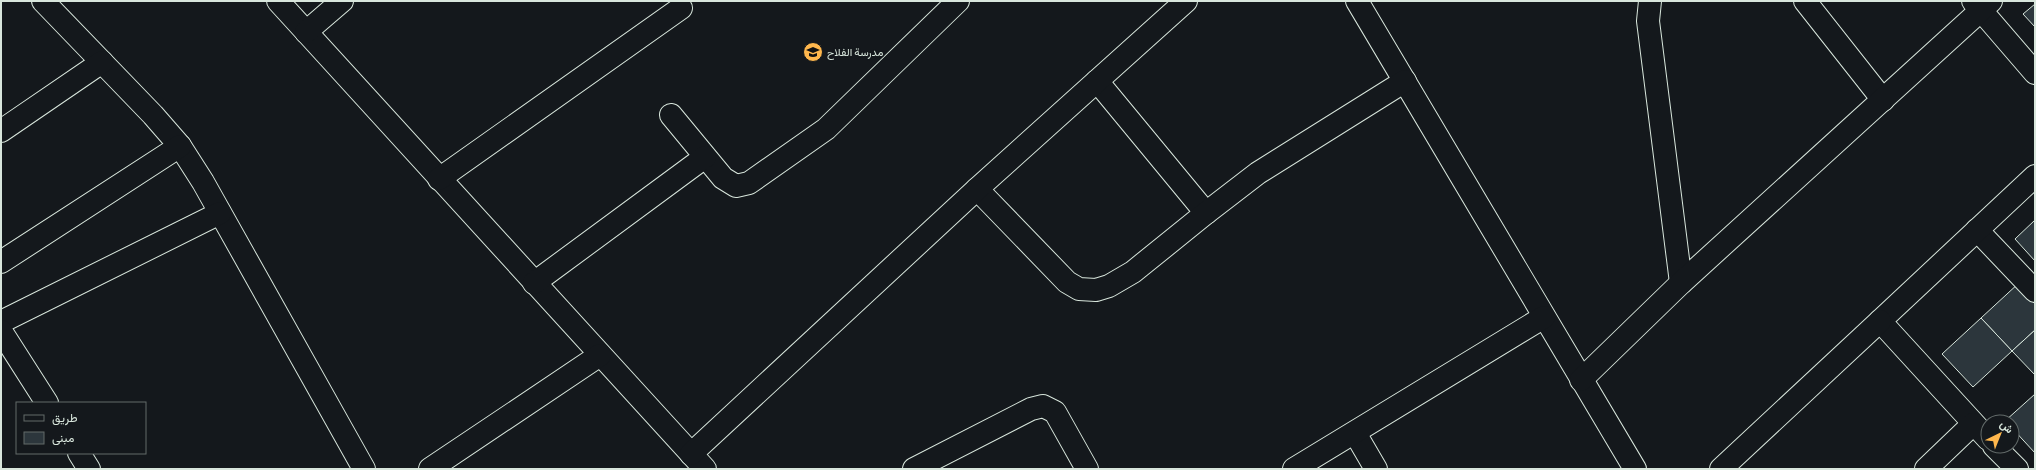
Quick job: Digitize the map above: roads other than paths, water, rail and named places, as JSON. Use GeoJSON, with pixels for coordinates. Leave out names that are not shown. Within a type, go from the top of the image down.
{"type":"FeatureCollection","features":[{"type":"Feature","properties":{"kind":"street"},"geometry":{"type":"LineString","coordinates":[[43,1],[180,146],[220,213],[364,469]]}},
{"type":"Feature","properties":{"kind":"street"},"geometry":{"type":"LineString","coordinates":[[278,1],[698,462],[977,189],[1186,1]]}},
{"type":"Feature","properties":{"kind":"street"},"geometry":{"type":"LineString","coordinates":[[306,32],[342,1]]}},
{"type":"Feature","properties":{"kind":"street"},"geometry":{"type":"LineString","coordinates":[[671,115],[723,178],[736,186],[749,183],[826,129],[958,1]]}},
{"type":"Feature","properties":{"kind":"street"},"geometry":{"type":"LineString","coordinates":[[1357,1],[1635,469]]}},
{"type":"Feature","properties":{"kind":"street"},"geometry":{"type":"LineString","coordinates":[[1650,1],[1648,21],[1680,283]]}},
{"type":"Feature","properties":{"kind":"street"},"geometry":{"type":"LineString","coordinates":[[1805,1],[1883,100]]}},
{"type":"Feature","properties":{"kind":"street"},"geometry":{"type":"LineString","coordinates":[[1581,380],[1680,283],[1883,100],[1982,4],[2035,72]]}},
{"type":"Feature","properties":{"kind":"street"},"geometry":{"type":"LineString","coordinates":[[440,179],[682,8]]}},
{"type":"Feature","properties":{"kind":"street"},"geometry":{"type":"LineString","coordinates":[[1,131],[102,62]]}},
{"type":"Feature","properties":{"kind":"street"},"geometry":{"type":"LineString","coordinates":[[1097,81],[1206,213]]}},
{"type":"Feature","properties":{"kind":"street"},"geometry":{"type":"LineString","coordinates":[[977,189],[1067,282],[1079,289],[1096,290],[1109,286],[1133,272],[1258,173],[1405,82]]}},
{"type":"Feature","properties":{"kind":"street"},"geometry":{"type":"LineString","coordinates":[[1,262],[180,146]]}},
{"type":"Feature","properties":{"kind":"street"},"geometry":{"type":"LineString","coordinates":[[534,283],[705,157]]}},
{"type":"Feature","properties":{"kind":"street"},"geometry":{"type":"LineString","coordinates":[[1721,469],[2035,176]]}},
{"type":"Feature","properties":{"kind":"street"},"geometry":{"type":"LineString","coordinates":[[1,322],[220,213]]}},
{"type":"Feature","properties":{"kind":"street"},"geometry":{"type":"LineString","coordinates":[[1977,230],[2035,291]]}},
{"type":"Feature","properties":{"kind":"street"},"geometry":{"type":"LineString","coordinates":[[1294,469],[1544,317]]}},
{"type":"Feature","properties":{"kind":"street"},"geometry":{"type":"LineString","coordinates":[[1880,321],[1980,431]]}},
{"type":"Feature","properties":{"kind":"street"},"geometry":{"type":"LineString","coordinates":[[1,331],[46,402]]}},
{"type":"Feature","properties":{"kind":"street"},"geometry":{"type":"LineString","coordinates":[[430,469],[600,355]]}},
{"type":"Feature","properties":{"kind":"street"},"geometry":{"type":"LineString","coordinates":[[914,469],[1031,409],[1043,406],[1055,412],[1087,469]]}},
{"type":"Feature","properties":{"kind":"street"},"geometry":{"type":"LineString","coordinates":[[1926,469],[1973,424]]}},
{"type":"Feature","properties":{"kind":"street"},"geometry":{"type":"LineString","coordinates":[[1355,433],[1376,469]]}},
{"type":"Feature","properties":{"kind":"street"},"geometry":{"type":"LineString","coordinates":[[80,454],[89,469]]}},
{"type":"Feature","properties":{"kind":"street"},"geometry":{"type":"LineString","coordinates":[[2002,454],[2017,469]]}},
{"type":"Feature","properties":{"kind":"place","name":"مدرسة الفلاح"},"geometry":{"type":"Point","coordinates":[813,52]}}]}
